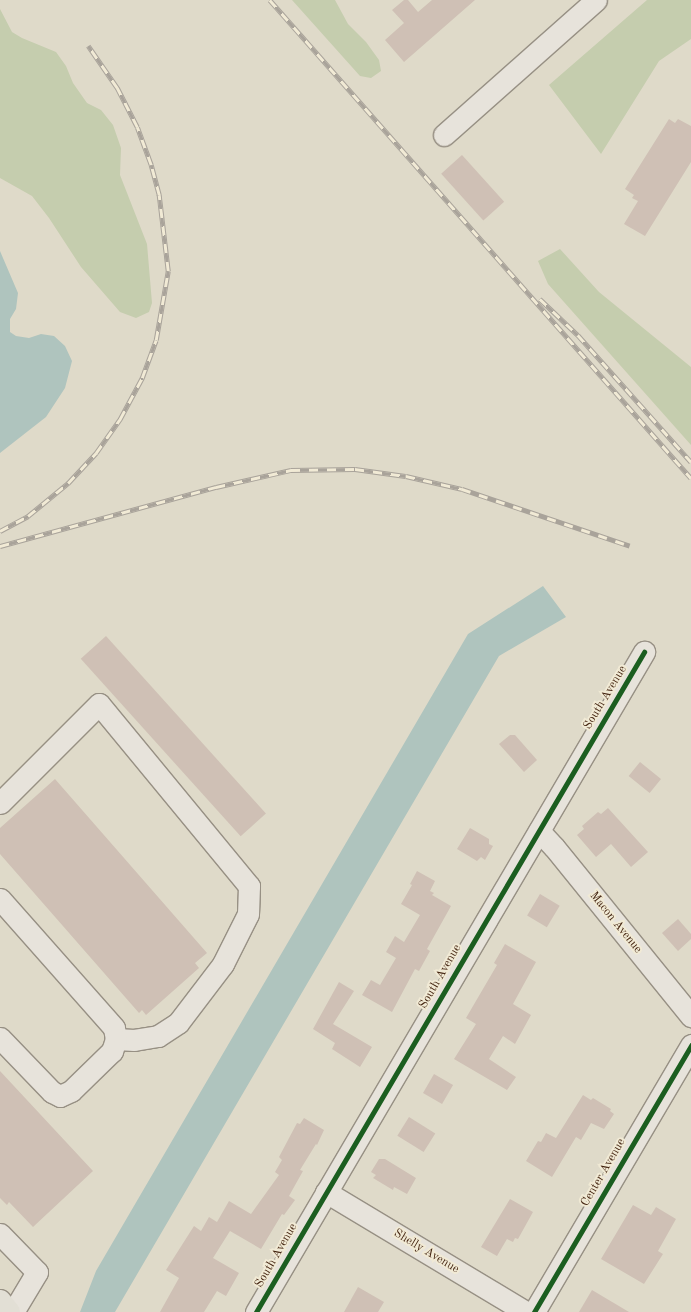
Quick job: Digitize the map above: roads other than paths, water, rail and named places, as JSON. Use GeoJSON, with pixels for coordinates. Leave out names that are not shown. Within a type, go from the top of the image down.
{"type":"FeatureCollection","features":[{"type":"Feature","properties":{"kind":"main road"},"geometry":{"type":"LineString","coordinates":[[0,1301],[9,1312]]}},
{"type":"Feature","properties":{"kind":"street"},"geometry":{"type":"LineString","coordinates":[[444,135],[596,0]]}},
{"type":"Feature","properties":{"kind":"street","name":"South Avenue"},"geometry":{"type":"LineString","coordinates":[[256,1312],[644,652]]}},
{"type":"Feature","properties":{"kind":"street"},"geometry":{"type":"LineString","coordinates":[[0,803],[99,704],[248,886],[248,914],[222,964],[178,1022],[158,1036],[134,1040],[116,1039]]}},
{"type":"Feature","properties":{"kind":"street","name":"Macon Avenue"},"geometry":{"type":"LineString","coordinates":[[539,831],[554,847],[691,1016]]}},
{"type":"Feature","properties":{"kind":"street"},"geometry":{"type":"LineString","coordinates":[[0,899],[114,1028],[116,1039],[112,1051],[71,1092],[60,1096],[52,1092],[0,1038]]}},
{"type":"Feature","properties":{"kind":"street","name":"Center Avenue"},"geometry":{"type":"LineString","coordinates":[[534,1312],[691,1045]]}},
{"type":"Feature","properties":{"kind":"street","name":"Shelly Avenue"},"geometry":{"type":"LineString","coordinates":[[326,1192],[526,1312]]}},
{"type":"Feature","properties":{"kind":"street"},"geometry":{"type":"LineString","coordinates":[[0,1234],[37,1272],[13,1312]]}},
{"type":"Feature","properties":{"kind":"water"},"geometry":{"type":"Polygon","coordinates":[[[0,251],[18,293],[16,309],[10,319],[10,332],[16,336],[29,338],[41,334],[54,336],[65,346],[72,361],[65,388],[46,417],[0,453],[0,251]]]}},
{"type":"Feature","properties":{"kind":"water"},"geometry":{"type":"Polygon","coordinates":[[[543,586],[566,617],[499,656],[115,1312],[80,1312],[96,1271],[468,634],[543,586]]]}},
{"type":"Feature","properties":{"kind":"railway"},"geometry":{"type":"LineString","coordinates":[[270,0],[691,478]]}},
{"type":"Feature","properties":{"kind":"railway"},"geometry":{"type":"LineString","coordinates":[[0,531],[28,516],[68,483],[96,453],[120,419],[142,378],[156,340],[168,271],[159,195],[151,165],[137,127],[117,88],[88,46]]}},
{"type":"Feature","properties":{"kind":"railway"},"geometry":{"type":"LineString","coordinates":[[540,299],[578,335],[691,462]]}},
{"type":"Feature","properties":{"kind":"railway"},"geometry":{"type":"LineString","coordinates":[[0,546],[216,487],[291,470],[355,469],[406,476],[462,489],[630,546]]}}]}
